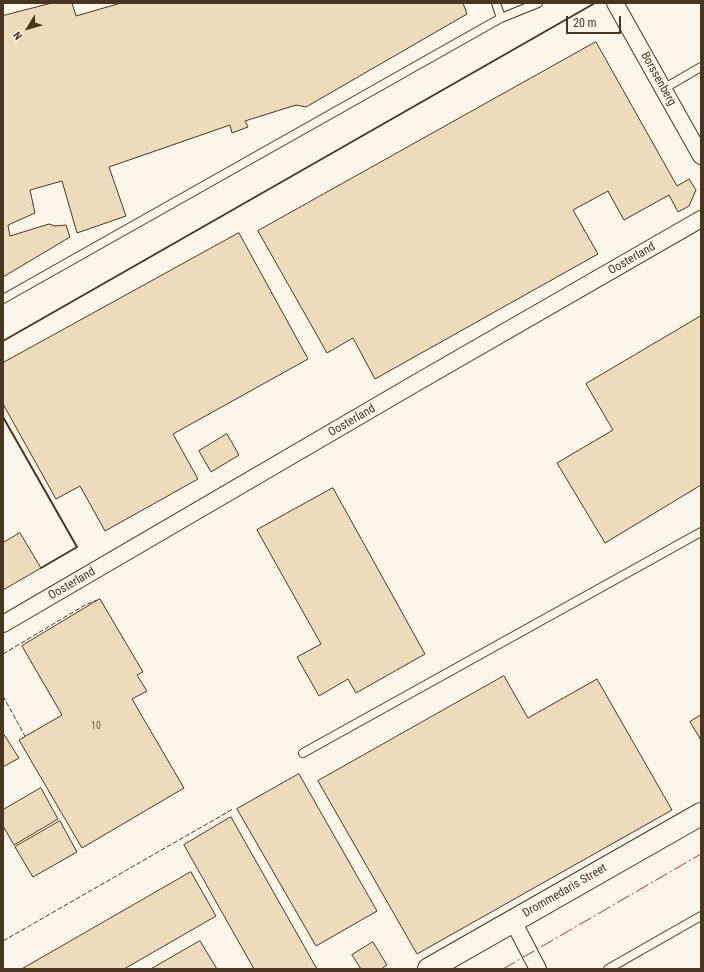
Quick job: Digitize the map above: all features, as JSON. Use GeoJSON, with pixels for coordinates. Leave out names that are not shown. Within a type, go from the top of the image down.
{"type":"FeatureCollection","features":[{"type":"Feature","properties":{"kind":"street","name":"Borssenberg"},"geometry":{"type":"LineString","coordinates":[[615,3],[701,156]]}},
{"type":"Feature","properties":{"kind":"street","name":"Oosterland"},"geometry":{"type":"LineString","coordinates":[[3,624],[701,219]]}},
{"type":"Feature","properties":{"kind":"street","name":"Drommedaris Street"},"geometry":{"type":"LineString","coordinates":[[429,969],[701,814]]}},
{"type":"Feature","properties":{"kind":"street"},"geometry":{"type":"LineString","coordinates":[[513,920],[538,969]]}},
{"type":"Feature","properties":{"kind":"lane"},"geometry":{"type":"LineString","coordinates":[[496,3],[501,18]]}},
{"type":"Feature","properties":{"kind":"lane"},"geometry":{"type":"LineString","coordinates":[[3,299],[501,18],[538,3]]}},
{"type":"Feature","properties":{"kind":"lane"},"geometry":{"type":"LineString","coordinates":[[663,89],[701,68]]}},
{"type":"Feature","properties":{"kind":"lane"},"geometry":{"type":"LineString","coordinates":[[303,752],[701,532]]}},
{"type":"Feature","properties":{"kind":"lane"},"geometry":{"type":"LineString","coordinates":[[608,969],[701,916]]}},
{"type":"Feature","properties":{"kind":"building"},"geometry":{"type":"Polygon","coordinates":[[[52,3],[72,3],[76,16],[121,3],[463,3],[467,14],[306,107],[296,105],[245,121],[248,127],[232,133],[230,125],[109,167],[126,216],[77,233],[62,181],[30,190],[35,213],[8,225],[10,236],[49,224],[55,226],[66,225],[70,237],[3,277],[3,16],[52,3]]]}},
{"type":"Feature","properties":{"kind":"building"},"geometry":{"type":"Polygon","coordinates":[[[596,42],[677,186],[689,179],[696,190],[689,206],[678,212],[669,195],[624,220],[608,191],[573,210],[598,254],[375,379],[353,338],[327,353],[258,231],[596,42]]]}},
{"type":"Feature","properties":{"kind":"building"},"geometry":{"type":"Polygon","coordinates":[[[239,233],[308,359],[173,434],[198,479],[105,531],[80,486],[56,499],[3,404],[3,363],[239,233]]]}},
{"type":"Feature","properties":{"kind":"building"},"geometry":{"type":"Polygon","coordinates":[[[701,316],[701,485],[605,543],[557,463],[613,430],[586,384],[701,316]]]}},
{"type":"Feature","properties":{"kind":"building"},"geometry":{"type":"Polygon","coordinates":[[[227,434],[239,455],[211,472],[199,451],[227,434]]]}},
{"type":"Feature","properties":{"kind":"building"},"geometry":{"type":"Polygon","coordinates":[[[333,488],[425,654],[356,693],[348,679],[319,696],[297,657],[321,644],[257,530],[333,488]]]}},
{"type":"Feature","properties":{"kind":"building"},"geometry":{"type":"Polygon","coordinates":[[[20,533],[41,568],[3,590],[3,543],[20,533]]]}},
{"type":"Feature","properties":{"kind":"building"},"geometry":{"type":"Polygon","coordinates":[[[100,599],[143,672],[137,675],[147,691],[132,699],[184,788],[82,848],[19,740],[62,715],[22,646],[100,599]]]}},
{"type":"Feature","properties":{"kind":"building"},"geometry":{"type":"Polygon","coordinates":[[[504,676],[528,718],[597,679],[672,810],[417,954],[318,781],[504,676]]]}},
{"type":"Feature","properties":{"kind":"building"},"geometry":{"type":"Polygon","coordinates":[[[701,715],[701,740],[690,722],[701,715]]]}},
{"type":"Feature","properties":{"kind":"building"},"geometry":{"type":"Polygon","coordinates":[[[3,733],[19,758],[3,767],[3,733]]]}},
{"type":"Feature","properties":{"kind":"building"},"geometry":{"type":"Polygon","coordinates":[[[299,774],[377,911],[316,946],[237,809],[299,774]]]}},
{"type":"Feature","properties":{"kind":"building"},"geometry":{"type":"Polygon","coordinates":[[[41,788],[58,819],[14,845],[3,826],[3,810],[41,788]]]}},
{"type":"Feature","properties":{"kind":"building"},"geometry":{"type":"Polygon","coordinates":[[[231,817],[317,969],[254,969],[184,845],[231,817]]]}},
{"type":"Feature","properties":{"kind":"building"},"geometry":{"type":"Polygon","coordinates":[[[60,821],[77,852],[33,877],[15,847],[60,821]]]}},
{"type":"Feature","properties":{"kind":"building"},"geometry":{"type":"Polygon","coordinates":[[[191,872],[216,916],[124,969],[22,969],[191,872]]]}},
{"type":"Feature","properties":{"kind":"building"},"geometry":{"type":"Polygon","coordinates":[[[200,941],[217,969],[151,969],[200,941]]]}},
{"type":"Feature","properties":{"kind":"building"},"geometry":{"type":"Polygon","coordinates":[[[373,942],[387,965],[381,969],[361,969],[352,955],[373,942]]]}},
{"type":"Feature","properties":{"kind":"fence"},"geometry":{"type":"LineString","coordinates":[[3,654],[85,605],[97,600]]}},
{"type":"Feature","properties":{"kind":"fence"},"geometry":{"type":"LineString","coordinates":[[3,696],[25,736]]}},
{"type":"Feature","properties":{"kind":"fence"},"geometry":{"type":"LineString","coordinates":[[3,941],[233,809]]}},
{"type":"Feature","properties":{"kind":"wall"},"geometry":{"type":"LineString","coordinates":[[3,341],[595,3]]}},
{"type":"Feature","properties":{"kind":"wall"},"geometry":{"type":"LineString","coordinates":[[3,417],[77,547],[41,568]]}},
{"type":"Feature","properties":{"kind":"power"},"geometry":{"type":"LineString","coordinates":[[503,969],[701,854]]}}]}
